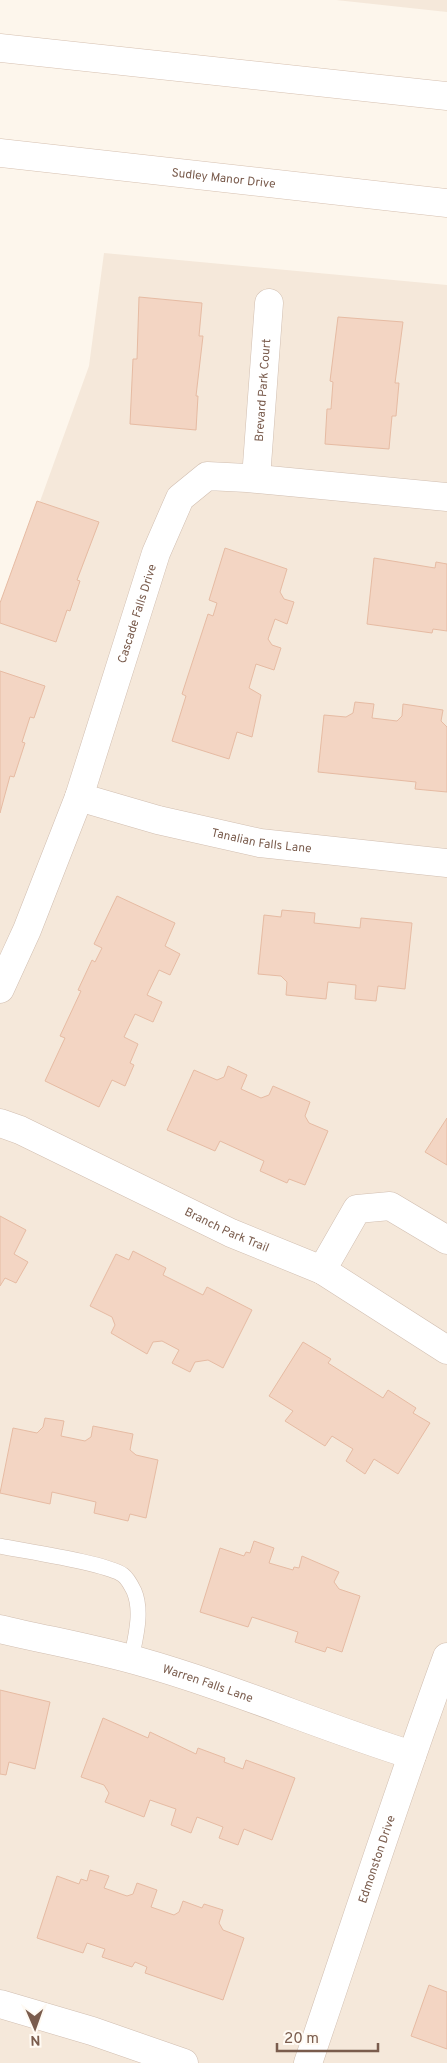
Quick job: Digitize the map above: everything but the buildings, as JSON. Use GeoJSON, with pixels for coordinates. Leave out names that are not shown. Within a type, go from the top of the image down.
{"type":"FeatureCollection","features":[{"type":"Feature","properties":{"kind":"street"},"geometry":{"type":"LineString","coordinates":[[0,48],[447,96]]}},
{"type":"Feature","properties":{"kind":"street","name":"Sudley Manor Drive"},"geometry":{"type":"LineString","coordinates":[[0,153],[447,204]]}},
{"type":"Feature","properties":{"kind":"street","name":"Brevard Park Court"},"geometry":{"type":"LineString","coordinates":[[256,478],[269,303]]}},
{"type":"Feature","properties":{"kind":"street","name":"Cascade Falls Drive"},"geometry":{"type":"LineString","coordinates":[[0,989],[27,930],[79,797],[156,553],[180,498],[207,476],[256,478],[447,497]]}},
{"type":"Feature","properties":{"kind":"street","name":"Tanalian Falls Lane"},"geometry":{"type":"LineString","coordinates":[[79,797],[158,820],[260,843],[447,863]]}},
{"type":"Feature","properties":{"kind":"street","name":"Branch Park Trail"},"geometry":{"type":"LineString","coordinates":[[0,1123],[20,1130],[231,1233],[322,1270],[447,1350]]}},
{"type":"Feature","properties":{"kind":"street"},"geometry":{"type":"LineString","coordinates":[[322,1270],[357,1209],[390,1206],[447,1240]]}},
{"type":"Feature","properties":{"kind":"street","name":"Warren Falls Lane"},"geometry":{"type":"LineString","coordinates":[[0,1629],[131,1660],[250,1697],[364,1740],[412,1755]]}},
{"type":"Feature","properties":{"kind":"street","name":"Edmonston Drive"},"geometry":{"type":"LineString","coordinates":[[308,2063],[447,1657]]}},
{"type":"Feature","properties":{"kind":"street"},"geometry":{"type":"LineString","coordinates":[[0,2004],[92,2031],[184,2063]]}},
{"type":"Feature","properties":{"kind":"lane"},"geometry":{"type":"LineString","coordinates":[[0,1546],[104,1568],[124,1576],[134,1592],[137,1607],[138,1623],[131,1660]]}},
{"type":"Feature","properties":{"kind":"shaded area"},"geometry":{"type":"Polygon","coordinates":[[[336,0],[447,0],[447,12],[336,0]]]}},
{"type":"Feature","properties":{"kind":"shaded area"},"geometry":{"type":"Polygon","coordinates":[[[104,253],[447,285],[447,2063],[0,2063],[0,612],[89,366],[104,253]]]}}]}
